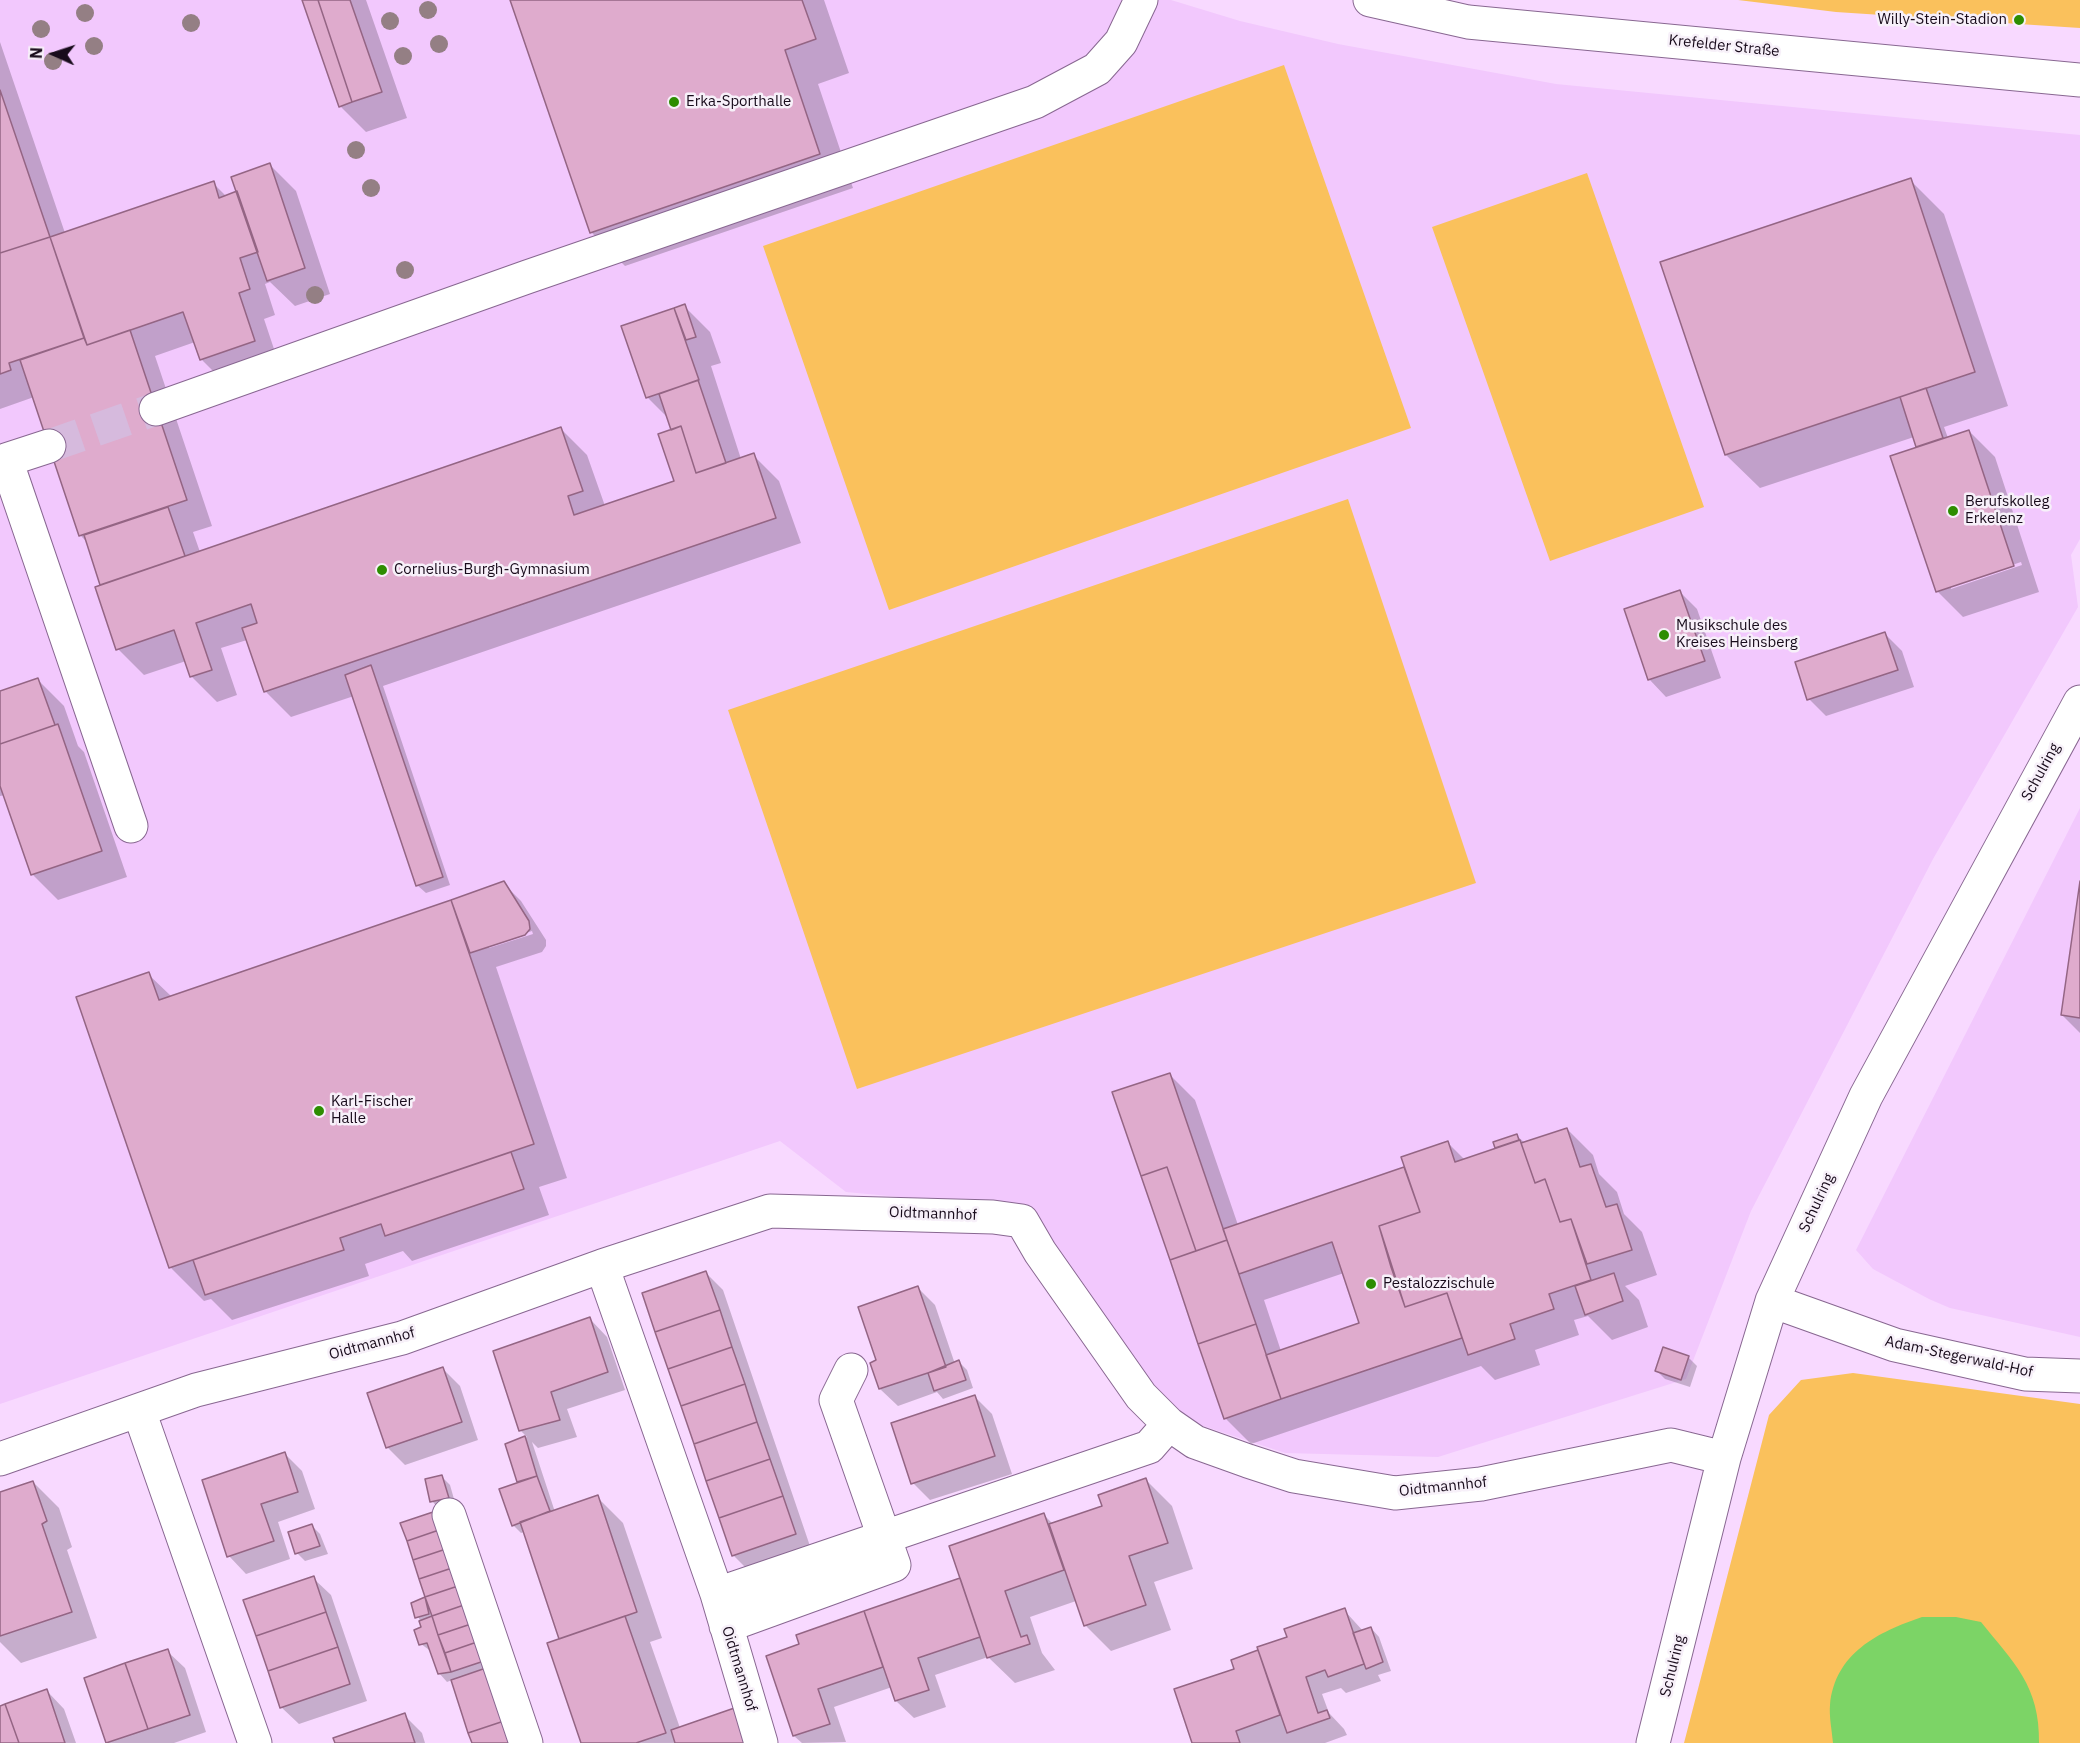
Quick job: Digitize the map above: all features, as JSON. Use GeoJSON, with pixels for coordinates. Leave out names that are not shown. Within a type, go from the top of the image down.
{"type":"FeatureCollection","features":[{"type":"Feature","properties":{"kind":"street"},"geometry":{"type":"LineString","coordinates":[[156,409],[527,277],[1035,102],[1097,69],[1121,42],[1142,0]]}},
{"type":"Feature","properties":{"kind":"street","name":"Krefelder Straße"},"geometry":{"type":"LineString","coordinates":[[1370,0],[1468,22],[2080,80]]}},
{"type":"Feature","properties":{"kind":"street"},"geometry":{"type":"LineString","coordinates":[[49,446],[6,460],[131,826]]}},
{"type":"Feature","properties":{"kind":"street","name":"Schulring"},"geometry":{"type":"LineString","coordinates":[[1653,1743],[1725,1458],[1772,1301],[1866,1096],[2080,702]]}},
{"type":"Feature","properties":{"kind":"street","name":"Oidtmannhof"},"geometry":{"type":"LineString","coordinates":[[0,1459],[139,1412],[196,1390],[402,1338],[602,1266],[770,1211],[958,1215],[1022,1221],[1040,1252],[1141,1396],[1169,1424],[1195,1442],[1294,1476],[1395,1493],[1481,1485],[1671,1445],[1725,1458]]}},
{"type":"Feature","properties":{"kind":"street","name":"Oidtmannhof"},"geometry":{"type":"LineString","coordinates":[[602,1266],[717,1594],[761,1743]]}},
{"type":"Feature","properties":{"kind":"street","name":"Adam-Stegerwald-Hof"},"geometry":{"type":"LineString","coordinates":[[1772,1301],[1895,1346],[2025,1374],[2080,1376]]}},
{"type":"Feature","properties":{"kind":"street"},"geometry":{"type":"LineString","coordinates":[[726,1626],[894,1565],[882,1538],[836,1400],[851,1370]]}},
{"type":"Feature","properties":{"kind":"street"},"geometry":{"type":"LineString","coordinates":[[139,1412],[255,1743]]}},
{"type":"Feature","properties":{"kind":"street"},"geometry":{"type":"LineString","coordinates":[[717,1594],[1149,1447],[1169,1424]]}},
{"type":"Feature","properties":{"kind":"street"},"geometry":{"type":"LineString","coordinates":[[449,1515],[526,1743]]}},
{"type":"Feature","properties":{"kind":"shaded area"},"geometry":{"type":"Polygon","coordinates":[[[0,0],[1171,0],[1240,21],[1338,44],[1556,84],[2080,135],[2080,539],[2071,555],[2078,607],[1933,859],[1751,1211],[1686,1379],[1438,1457],[1285,1453],[1182,1419],[1149,1393],[1019,1208],[846,1192],[780,1141],[0,1404],[0,0]]]}},
{"type":"Feature","properties":{"kind":"shaded area","name":"Willy-Stein-Stadion"},"geometry":{"type":"Polygon","coordinates":[[[1738,0],[2080,0],[2080,28],[1836,12],[1738,0]]]}},
{"type":"Feature","properties":{"kind":"shaded area"},"geometry":{"type":"Polygon","coordinates":[[[1284,65],[1411,428],[889,610],[763,246],[1284,65]]]}},
{"type":"Feature","properties":{"kind":"shaded area"},"geometry":{"type":"Polygon","coordinates":[[[1587,173],[1704,507],[1550,561],[1432,227],[1587,173]]]}},
{"type":"Feature","properties":{"kind":"shaded area"},"geometry":{"type":"Polygon","coordinates":[[[1348,499],[1476,883],[857,1089],[728,710],[1348,499]]]}},
{"type":"Feature","properties":{"kind":"shaded area"},"geometry":{"type":"Polygon","coordinates":[[[2080,808],[2080,1337],[1950,1308],[1873,1269],[1856,1250],[2080,808]]]}},
{"type":"Feature","properties":{"kind":"shaded area"},"geometry":{"type":"Polygon","coordinates":[[[1853,1373],[2080,1404],[2080,1743],[1684,1743],[1769,1415],[1801,1380],[1853,1373]]]}},
{"type":"Feature","properties":{"kind":"shaded area"},"geometry":{"type":"Polygon","coordinates":[[[1922,1617],[1956,1617],[1981,1622],[2014,1663],[2030,1690],[2038,1723],[2039,1743],[1833,1743],[1830,1705],[1840,1671],[1861,1647],[1890,1630],[1922,1617]]]}},
{"type":"Feature","properties":{"kind":"building"},"geometry":{"type":"Polygon","coordinates":[[[302,0],[318,0],[352,102],[339,107],[302,0]]]}},
{"type":"Feature","properties":{"kind":"building"},"geometry":{"type":"Polygon","coordinates":[[[318,0],[350,0],[382,92],[352,102],[318,0]]]}},
{"type":"Feature","properties":{"kind":"building","name":"Erka-Sporthalle"},"geometry":{"type":"Polygon","coordinates":[[[510,0],[802,0],[816,39],[785,50],[820,154],[590,233],[510,0]]]}},
{"type":"Feature","properties":{"kind":"building"},"geometry":{"type":"Polygon","coordinates":[[[0,90],[50,237],[0,253],[0,90]]]}},
{"type":"Feature","properties":{"kind":"building"},"geometry":{"type":"Polygon","coordinates":[[[270,163],[305,268],[267,281],[231,177],[270,163]]]}},
{"type":"Feature","properties":{"kind":"building"},"geometry":{"type":"Polygon","coordinates":[[[1911,178],[1975,372],[1725,455],[1660,262],[1911,178]]]}},
{"type":"Feature","properties":{"kind":"building"},"geometry":{"type":"Polygon","coordinates":[[[214,181],[219,198],[237,191],[258,252],[240,258],[250,289],[239,293],[255,341],[200,360],[183,312],[87,345],[50,237],[214,181]]]}},
{"type":"Feature","properties":{"kind":"building"},"geometry":{"type":"Polygon","coordinates":[[[50,237],[84,338],[9,363],[11,370],[0,374],[0,253],[50,237]]]}},
{"type":"Feature","properties":{"kind":"building"},"geometry":{"type":"Polygon","coordinates":[[[685,304],[696,337],[686,340],[674,308],[685,304]]]}},
{"type":"Feature","properties":{"kind":"building"},"geometry":{"type":"Polygon","coordinates":[[[674,308],[699,380],[646,398],[621,326],[674,308]]]}},
{"type":"Feature","properties":{"kind":"building"},"geometry":{"type":"Polygon","coordinates":[[[130,330],[187,500],[79,536],[20,360],[84,338],[87,345],[130,330]]]}},
{"type":"Feature","properties":{"kind":"building"},"geometry":{"type":"Polygon","coordinates":[[[698,380],[726,463],[696,473],[681,426],[671,430],[659,394],[698,380]]]}},
{"type":"Feature","properties":{"kind":"building"},"geometry":{"type":"Polygon","coordinates":[[[1926,388],[1943,438],[1916,447],[1900,397],[1926,388]]]}},
{"type":"Feature","properties":{"kind":"building","name":"Cornelius-Burgh-Gymnasium"},"geometry":{"type":"Polygon","coordinates":[[[681,426],[696,473],[754,453],[776,518],[264,692],[242,628],[257,623],[251,604],[196,623],[212,670],[190,677],[174,630],[116,650],[95,587],[561,427],[583,491],[568,496],[574,515],[674,481],[658,434],[681,426]]]}},
{"type":"Feature","properties":{"kind":"building","name":"Berufskolleg Erkelenz"},"geometry":{"type":"Polygon","coordinates":[[[1969,430],[2014,566],[1936,592],[1890,456],[1969,430]]]}},
{"type":"Feature","properties":{"kind":"building"},"geometry":{"type":"Polygon","coordinates":[[[168,507],[185,556],[100,585],[84,535],[168,507]]]}},
{"type":"Feature","properties":{"kind":"building","name":"Musikschule des Kreises Heinsberg"},"geometry":{"type":"Polygon","coordinates":[[[1680,590],[1705,661],[1648,680],[1624,609],[1680,590]]]}},
{"type":"Feature","properties":{"kind":"building"},"geometry":{"type":"Polygon","coordinates":[[[1885,632],[1898,670],[1807,700],[1795,662],[1885,632]]]}},
{"type":"Feature","properties":{"kind":"building"},"geometry":{"type":"Polygon","coordinates":[[[371,665],[443,877],[416,886],[345,675],[371,665]]]}},
{"type":"Feature","properties":{"kind":"building"},"geometry":{"type":"Polygon","coordinates":[[[38,678],[55,725],[0,744],[0,691],[38,678]]]}},
{"type":"Feature","properties":{"kind":"building"},"geometry":{"type":"Polygon","coordinates":[[[58,724],[102,851],[31,875],[0,786],[0,744],[58,724]]]}},
{"type":"Feature","properties":{"kind":"building"},"geometry":{"type":"Polygon","coordinates":[[[504,881],[529,921],[530,929],[525,935],[470,953],[451,900],[504,881]]]}},
{"type":"Feature","properties":{"kind":"building"},"geometry":{"type":"Polygon","coordinates":[[[2080,881],[2080,1018],[2061,1015],[2080,881]]]}},
{"type":"Feature","properties":{"kind":"building","name":"Karl-Fischer Halle"},"geometry":{"type":"Polygon","coordinates":[[[451,900],[534,1144],[169,1268],[76,997],[149,972],[159,1000],[451,900]]]}},
{"type":"Feature","properties":{"kind":"building"},"geometry":{"type":"Polygon","coordinates":[[[1170,1073],[1227,1240],[1196,1251],[1167,1167],[1141,1176],[1112,1092],[1170,1073]]]}},
{"type":"Feature","properties":{"kind":"building"},"geometry":{"type":"Polygon","coordinates":[[[1567,1128],[1580,1167],[1591,1164],[1606,1207],[1617,1204],[1632,1250],[1587,1264],[1571,1219],[1560,1222],[1545,1179],[1535,1183],[1521,1143],[1567,1128]]]}},
{"type":"Feature","properties":{"kind":"building"},"geometry":{"type":"Polygon","coordinates":[[[1517,1134],[1519,1140],[1495,1148],[1493,1142],[1517,1134]]]}},
{"type":"Feature","properties":{"kind":"building"},"geometry":{"type":"Polygon","coordinates":[[[1520,1140],[1535,1183],[1545,1179],[1560,1222],[1571,1219],[1591,1280],[1549,1294],[1554,1309],[1510,1324],[1515,1339],[1468,1355],[1447,1293],[1405,1307],[1379,1226],[1420,1212],[1401,1157],[1448,1141],[1455,1162],[1520,1140]]]}},
{"type":"Feature","properties":{"kind":"building"},"geometry":{"type":"Polygon","coordinates":[[[511,1152],[524,1189],[385,1236],[381,1224],[340,1238],[344,1250],[205,1295],[193,1260],[511,1152]]]}},
{"type":"Feature","properties":{"kind":"building"},"geometry":{"type":"Polygon","coordinates":[[[1167,1167],[1196,1251],[1170,1260],[1141,1176],[1167,1167]]]}},
{"type":"Feature","properties":{"kind":"building","name":"Pestalozzischule"},"geometry":{"type":"Polygon","coordinates":[[[1404,1167],[1420,1212],[1379,1226],[1391,1267],[1405,1307],[1447,1293],[1462,1338],[1281,1399],[1266,1355],[1359,1323],[1332,1242],[1239,1274],[1223,1229],[1404,1167]]]}},
{"type":"Feature","properties":{"kind":"building"},"geometry":{"type":"Polygon","coordinates":[[[1227,1240],[1256,1324],[1198,1344],[1170,1260],[1227,1240]]]}},
{"type":"Feature","properties":{"kind":"building"},"geometry":{"type":"Polygon","coordinates":[[[706,1271],[720,1310],[655,1332],[642,1293],[706,1271]]]}},
{"type":"Feature","properties":{"kind":"building"},"geometry":{"type":"Polygon","coordinates":[[[1614,1273],[1623,1301],[1585,1315],[1575,1286],[1614,1273]]]}},
{"type":"Feature","properties":{"kind":"building"},"geometry":{"type":"Polygon","coordinates":[[[918,1286],[946,1367],[879,1389],[870,1363],[876,1360],[858,1307],[918,1286]]]}},
{"type":"Feature","properties":{"kind":"building"},"geometry":{"type":"Polygon","coordinates":[[[720,1310],[732,1347],[668,1369],[655,1332],[720,1310]]]}},
{"type":"Feature","properties":{"kind":"building"},"geometry":{"type":"Polygon","coordinates":[[[590,1317],[608,1372],[551,1392],[560,1420],[519,1431],[493,1351],[590,1317]]]}},
{"type":"Feature","properties":{"kind":"building"},"geometry":{"type":"Polygon","coordinates":[[[1256,1324],[1281,1399],[1224,1419],[1198,1344],[1256,1324]]]}},
{"type":"Feature","properties":{"kind":"building"},"geometry":{"type":"Polygon","coordinates":[[[732,1347],[745,1384],[681,1406],[668,1369],[732,1347]]]}},
{"type":"Feature","properties":{"kind":"building"},"geometry":{"type":"Polygon","coordinates":[[[1663,1347],[1689,1356],[1681,1380],[1655,1371],[1663,1347]]]}},
{"type":"Feature","properties":{"kind":"building"},"geometry":{"type":"Polygon","coordinates":[[[959,1360],[966,1380],[934,1391],[928,1373],[959,1360]]]}},
{"type":"Feature","properties":{"kind":"building"},"geometry":{"type":"Polygon","coordinates":[[[443,1367],[462,1422],[386,1448],[367,1393],[443,1367]]]}},
{"type":"Feature","properties":{"kind":"building"},"geometry":{"type":"Polygon","coordinates":[[[745,1384],[757,1422],[694,1444],[681,1406],[745,1384]]]}},
{"type":"Feature","properties":{"kind":"building"},"geometry":{"type":"Polygon","coordinates":[[[975,1395],[995,1456],[911,1484],[891,1423],[975,1395]]]}},
{"type":"Feature","properties":{"kind":"building"},"geometry":{"type":"Polygon","coordinates":[[[757,1422],[770,1459],[706,1481],[694,1444],[757,1422]]]}},
{"type":"Feature","properties":{"kind":"building"},"geometry":{"type":"Polygon","coordinates":[[[525,1436],[537,1476],[517,1482],[505,1444],[525,1436]]]}},
{"type":"Feature","properties":{"kind":"building"},"geometry":{"type":"Polygon","coordinates":[[[285,1452],[298,1492],[261,1504],[274,1541],[227,1557],[202,1480],[285,1452]]]}},
{"type":"Feature","properties":{"kind":"building"},"geometry":{"type":"Polygon","coordinates":[[[770,1459],[783,1496],[719,1518],[706,1481],[770,1459]]]}},
{"type":"Feature","properties":{"kind":"building"},"geometry":{"type":"Polygon","coordinates":[[[442,1475],[449,1498],[430,1502],[425,1479],[442,1475]]]}},
{"type":"Feature","properties":{"kind":"building"},"geometry":{"type":"Polygon","coordinates":[[[537,1476],[550,1511],[512,1526],[499,1489],[537,1476]]]}},
{"type":"Feature","properties":{"kind":"building"},"geometry":{"type":"Polygon","coordinates":[[[1146,1478],[1168,1543],[1129,1556],[1146,1605],[1084,1626],[1049,1524],[1102,1506],[1098,1495],[1146,1478]]]}},
{"type":"Feature","properties":{"kind":"building"},"geometry":{"type":"Polygon","coordinates":[[[33,1481],[47,1521],[42,1524],[72,1612],[0,1636],[0,1492],[33,1481]]]}},
{"type":"Feature","properties":{"kind":"building"},"geometry":{"type":"Polygon","coordinates":[[[598,1495],[637,1612],[559,1639],[520,1522],[598,1495]]]}},
{"type":"Feature","properties":{"kind":"building"},"geometry":{"type":"Polygon","coordinates":[[[783,1496],[796,1534],[732,1556],[719,1518],[783,1496]]]}},
{"type":"Feature","properties":{"kind":"building"},"geometry":{"type":"Polygon","coordinates":[[[433,1512],[439,1530],[407,1541],[400,1523],[433,1512]]]}},
{"type":"Feature","properties":{"kind":"building"},"geometry":{"type":"Polygon","coordinates":[[[1044,1513],[1064,1570],[1005,1591],[1021,1637],[1027,1635],[1030,1644],[987,1658],[949,1546],[1044,1513]]]}},
{"type":"Feature","properties":{"kind":"building"},"geometry":{"type":"Polygon","coordinates":[[[312,1524],[320,1546],[295,1554],[288,1532],[312,1524]]]}},
{"type":"Feature","properties":{"kind":"building"},"geometry":{"type":"Polygon","coordinates":[[[439,1530],[446,1549],[413,1560],[407,1541],[439,1530]]]}},
{"type":"Feature","properties":{"kind":"building"},"geometry":{"type":"Polygon","coordinates":[[[446,1549],[452,1568],[419,1579],[413,1560],[446,1549]]]}},
{"type":"Feature","properties":{"kind":"building"},"geometry":{"type":"Polygon","coordinates":[[[452,1568],[458,1586],[425,1597],[419,1579],[452,1568]]]}},
{"type":"Feature","properties":{"kind":"building"},"geometry":{"type":"Polygon","coordinates":[[[314,1576],[326,1612],[256,1636],[243,1600],[314,1576]]]}},
{"type":"Feature","properties":{"kind":"building"},"geometry":{"type":"Polygon","coordinates":[[[960,1578],[980,1637],[918,1658],[929,1690],[895,1701],[864,1611],[960,1578]]]}},
{"type":"Feature","properties":{"kind":"building"},"geometry":{"type":"Polygon","coordinates":[[[458,1586],[464,1605],[432,1616],[425,1597],[458,1586]]]}},
{"type":"Feature","properties":{"kind":"building"},"geometry":{"type":"Polygon","coordinates":[[[425,1597],[429,1614],[415,1618],[411,1603],[425,1597]]]}},
{"type":"Feature","properties":{"kind":"building"},"geometry":{"type":"Polygon","coordinates":[[[464,1605],[471,1624],[438,1635],[432,1616],[464,1605]]]}},
{"type":"Feature","properties":{"kind":"building"},"geometry":{"type":"Polygon","coordinates":[[[1345,1608],[1364,1664],[1328,1677],[1325,1670],[1306,1677],[1318,1713],[1327,1710],[1330,1718],[1287,1733],[1257,1647],[1287,1637],[1284,1629],[1345,1608]]]}},
{"type":"Feature","properties":{"kind":"building"},"geometry":{"type":"Polygon","coordinates":[[[864,1611],[883,1667],[818,1689],[830,1724],[793,1736],[766,1656],[799,1644],[796,1635],[864,1611]]]}},
{"type":"Feature","properties":{"kind":"building"},"geometry":{"type":"Polygon","coordinates":[[[326,1612],[338,1647],[268,1671],[256,1636],[326,1612]]]}},
{"type":"Feature","properties":{"kind":"building"},"geometry":{"type":"Polygon","coordinates":[[[432,1616],[451,1672],[438,1674],[427,1643],[419,1645],[414,1630],[421,1627],[419,1621],[432,1616]]]}},
{"type":"Feature","properties":{"kind":"building"},"geometry":{"type":"Polygon","coordinates":[[[625,1616],[666,1733],[636,1743],[581,1743],[547,1643],[625,1616]]]}},
{"type":"Feature","properties":{"kind":"building"},"geometry":{"type":"Polygon","coordinates":[[[471,1624],[477,1642],[445,1653],[438,1635],[471,1624]]]}},
{"type":"Feature","properties":{"kind":"building"},"geometry":{"type":"Polygon","coordinates":[[[1371,1627],[1383,1662],[1366,1669],[1353,1633],[1371,1627]]]}},
{"type":"Feature","properties":{"kind":"building"},"geometry":{"type":"Polygon","coordinates":[[[477,1642],[484,1661],[451,1672],[445,1653],[477,1642]]]}},
{"type":"Feature","properties":{"kind":"building"},"geometry":{"type":"Polygon","coordinates":[[[338,1647],[350,1684],[280,1708],[268,1671],[338,1647]]]}},
{"type":"Feature","properties":{"kind":"building"},"geometry":{"type":"Polygon","coordinates":[[[168,1649],[190,1715],[148,1729],[125,1663],[168,1649]]]}},
{"type":"Feature","properties":{"kind":"building"},"geometry":{"type":"Polygon","coordinates":[[[1258,1650],[1280,1715],[1236,1731],[1240,1743],[1192,1743],[1174,1689],[1234,1669],[1231,1660],[1258,1650]]]}},
{"type":"Feature","properties":{"kind":"building"},"geometry":{"type":"Polygon","coordinates":[[[125,1663],[148,1729],[106,1743],[84,1678],[125,1663]]]}},
{"type":"Feature","properties":{"kind":"building"},"geometry":{"type":"Polygon","coordinates":[[[486,1668],[504,1721],[468,1733],[451,1680],[486,1668]]]}},
{"type":"Feature","properties":{"kind":"building"},"geometry":{"type":"Polygon","coordinates":[[[47,1689],[65,1743],[19,1743],[5,1704],[47,1689]]]}},
{"type":"Feature","properties":{"kind":"building"},"geometry":{"type":"Polygon","coordinates":[[[5,1704],[19,1743],[0,1743],[0,1706],[5,1704]]]}},
{"type":"Feature","properties":{"kind":"building"},"geometry":{"type":"Polygon","coordinates":[[[743,1705],[756,1743],[675,1743],[671,1730],[743,1705]]]}},
{"type":"Feature","properties":{"kind":"building"},"geometry":{"type":"Polygon","coordinates":[[[405,1713],[415,1743],[335,1743],[333,1738],[405,1713]]]}},
{"type":"Feature","properties":{"kind":"building"},"geometry":{"type":"Polygon","coordinates":[[[504,1721],[512,1743],[472,1743],[468,1733],[504,1721]]]}},
{"type":"Feature","properties":{"kind":"tunnel"},"geometry":{"type":"LineString","coordinates":[[49,446],[156,409]]}},
{"type":"Feature","properties":{"kind":"place","name":"Willy-Stein-Stadion"},"geometry":{"type":"Point","coordinates":[2019,20]}},
{"type":"Feature","properties":{"kind":"place","name":"Erka-Sporthalle"},"geometry":{"type":"Point","coordinates":[674,102]}},
{"type":"Feature","properties":{"kind":"place","name":"Berufskolleg Erkelenz"},"geometry":{"type":"Point","coordinates":[1953,511]}},
{"type":"Feature","properties":{"kind":"place","name":"Cornelius-Burgh-Gymnasium"},"geometry":{"type":"Point","coordinates":[382,570]}},
{"type":"Feature","properties":{"kind":"place","name":"Musikschule des Kreises Heinsberg"},"geometry":{"type":"Point","coordinates":[1664,635]}},
{"type":"Feature","properties":{"kind":"place","name":"Karl-Fischer Halle"},"geometry":{"type":"Point","coordinates":[319,1111]}},
{"type":"Feature","properties":{"kind":"place","name":"Pestalozzischule"},"geometry":{"type":"Point","coordinates":[1371,1284]}}]}
